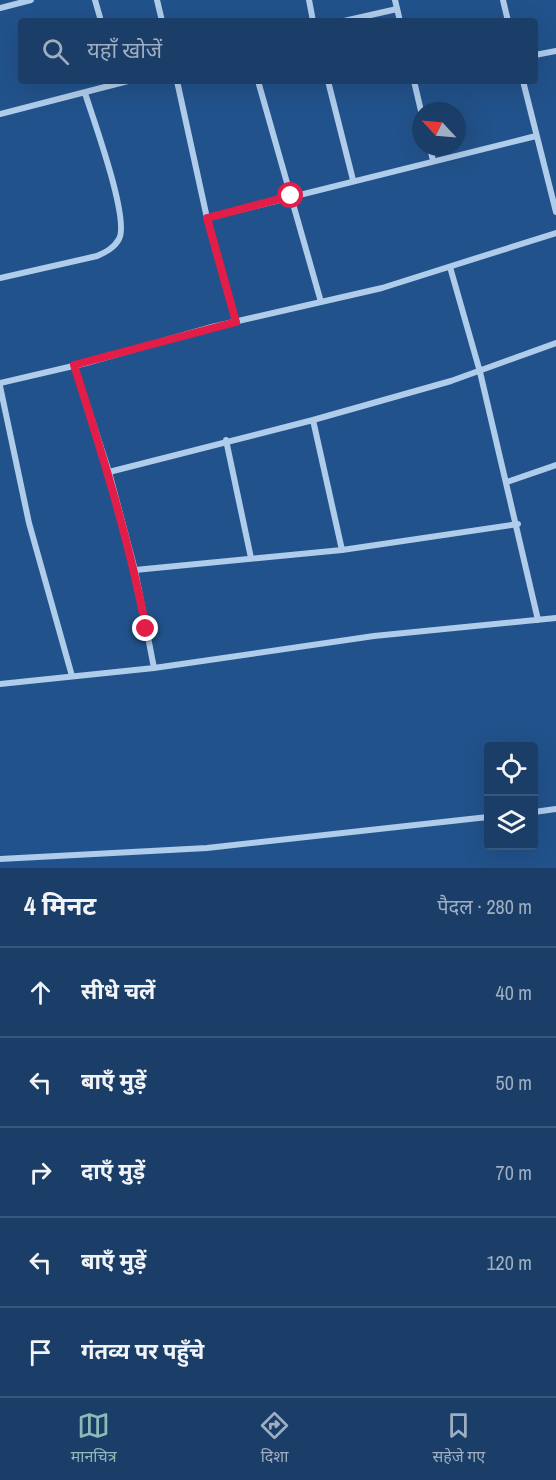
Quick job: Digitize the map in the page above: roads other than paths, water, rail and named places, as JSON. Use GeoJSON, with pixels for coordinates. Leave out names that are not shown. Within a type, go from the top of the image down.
{"type":"FeatureCollection","features":[{"type":"Feature","properties":{"kind":"street"},"geometry":{"type":"LineString","coordinates":[[0,8],[31,0]]}},
{"type":"Feature","properties":{"kind":"street"},"geometry":{"type":"LineString","coordinates":[[95,0],[101,18]]}},
{"type":"Feature","properties":{"kind":"street"},"geometry":{"type":"LineString","coordinates":[[157,0],[161,18]]}},
{"type":"Feature","properties":{"kind":"street"},"geometry":{"type":"LineString","coordinates":[[309,0],[313,18]]}},
{"type":"Feature","properties":{"kind":"street"},"geometry":{"type":"LineString","coordinates":[[395,0],[399,18]]}},
{"type":"Feature","properties":{"kind":"street"},"geometry":{"type":"LineString","coordinates":[[503,0],[507,18]]}},
{"type":"Feature","properties":{"kind":"street"},"geometry":{"type":"LineString","coordinates":[[357,18],[397,9]]}},
{"type":"Feature","properties":{"kind":"street"},"geometry":{"type":"LineString","coordinates":[[538,55],[556,51]]}},
{"type":"Feature","properties":{"kind":"street"},"geometry":{"type":"LineString","coordinates":[[0,114],[114,84]]}},
{"type":"Feature","properties":{"kind":"street"},"geometry":{"type":"LineString","coordinates":[[178,84],[207,218],[236,322]]}},
{"type":"Feature","properties":{"kind":"street"},"geometry":{"type":"LineString","coordinates":[[259,84],[321,302]]}},
{"type":"Feature","properties":{"kind":"street"},"geometry":{"type":"LineString","coordinates":[[329,84],[353,180]]}},
{"type":"Feature","properties":{"kind":"street"},"geometry":{"type":"LineString","coordinates":[[415,84],[419,102]]}},
{"type":"Feature","properties":{"kind":"street"},"geometry":{"type":"LineString","coordinates":[[524,84],[556,212]]}},
{"type":"Feature","properties":{"kind":"street"},"geometry":{"type":"LineString","coordinates":[[0,278],[97,256],[110,250],[119,239],[122,229],[120,208],[86,93]]}},
{"type":"Feature","properties":{"kind":"street"},"geometry":{"type":"LineString","coordinates":[[207,218],[536,136]]}},
{"type":"Feature","properties":{"kind":"street"},"geometry":{"type":"LineString","coordinates":[[432,156],[433,161]]}},
{"type":"Feature","properties":{"kind":"street"},"geometry":{"type":"LineString","coordinates":[[72,676],[29,522],[0,384],[236,322],[382,288],[556,233]]}},
{"type":"Feature","properties":{"kind":"street"},"geometry":{"type":"LineString","coordinates":[[450,267],[480,372],[518,524],[538,620]]}},
{"type":"Feature","properties":{"kind":"street"},"geometry":{"type":"LineString","coordinates":[[109,472],[226,440],[313,420],[480,372],[556,343]]}},
{"type":"Feature","properties":{"kind":"street"},"geometry":{"type":"LineString","coordinates":[[74,365],[109,472],[135,570],[154,669]]}},
{"type":"Feature","properties":{"kind":"street"},"geometry":{"type":"LineString","coordinates":[[313,420],[342,550]]}},
{"type":"Feature","properties":{"kind":"street"},"geometry":{"type":"LineString","coordinates":[[226,440],[252,558]]}},
{"type":"Feature","properties":{"kind":"street"},"geometry":{"type":"LineString","coordinates":[[507,482],[556,465]]}},
{"type":"Feature","properties":{"kind":"street"},"geometry":{"type":"LineString","coordinates":[[135,570],[342,550],[518,524]]}},
{"type":"Feature","properties":{"kind":"street"},"geometry":{"type":"LineString","coordinates":[[0,684],[154,669],[374,636],[556,618]]}},
{"type":"Feature","properties":{"kind":"street"},"geometry":{"type":"LineString","coordinates":[[538,811],[556,809]]}},
{"type":"Feature","properties":{"kind":"street"},"geometry":{"type":"LineString","coordinates":[[0,859],[207,848],[484,818]]}}]}
